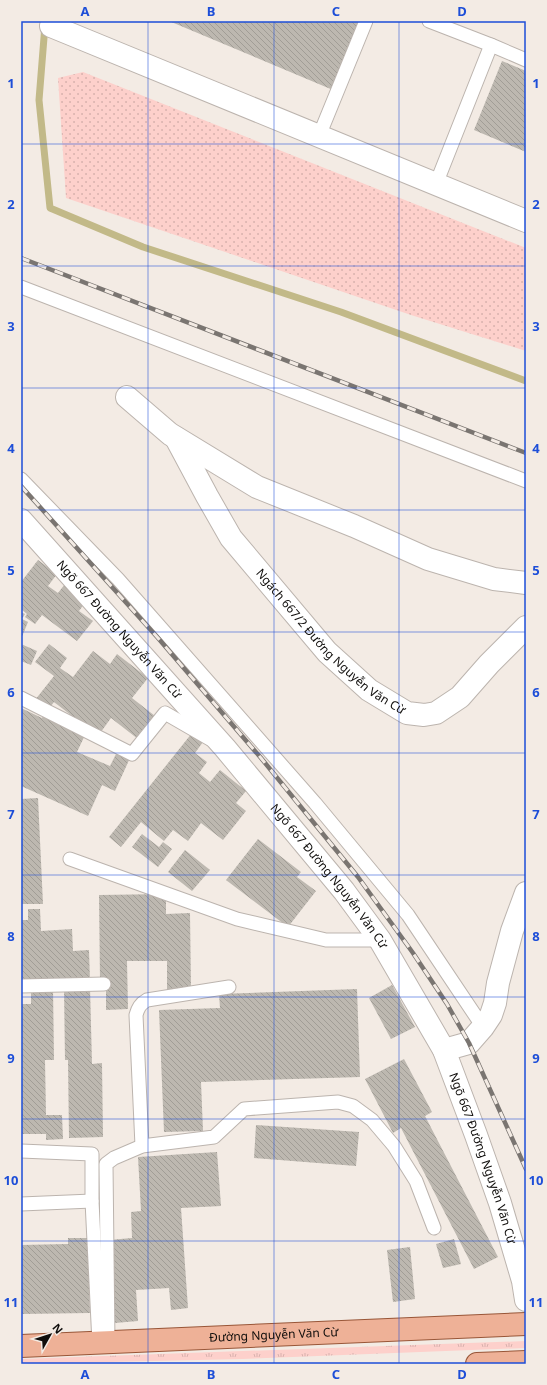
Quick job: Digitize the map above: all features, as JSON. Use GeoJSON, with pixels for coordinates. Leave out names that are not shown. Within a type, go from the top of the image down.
{"type":"FeatureCollection","features":[{"type":"Feature","properties":{"kind":"main road","name":"Đường Nguyễn Văn Cừ"},"geometry":{"type":"LineString","coordinates":[[21,1346],[526,1324]]}},
{"type":"Feature","properties":{"kind":"main road"},"geometry":{"type":"LineString","coordinates":[[477,1364],[526,1362]]}},
{"type":"Feature","properties":{"kind":"street"},"geometry":{"type":"LineString","coordinates":[[51,26],[526,221]]}},
{"type":"Feature","properties":{"kind":"street","name":"Ngách 667/2 Đường Nguyễn Văn Cừ"},"geometry":{"type":"LineString","coordinates":[[127,397],[170,434],[257,487],[354,526],[428,559],[494,579],[526,583]]}},
{"type":"Feature","properties":{"kind":"street","name":"Ngách 667/2 Đường Nguyễn Văn Cừ"},"geometry":{"type":"LineString","coordinates":[[176,438],[231,538],[327,652],[369,690],[407,713],[424,715],[436,713],[460,697],[494,659],[526,627]]}},
{"type":"Feature","properties":{"kind":"street","name":"Ngõ 667 Đường Nguyễn Văn Cừ"},"geometry":{"type":"LineString","coordinates":[[21,520],[225,748],[344,891],[380,940],[444,1050],[500,1203],[523,1281],[526,1300]]}},
{"type":"Feature","properties":{"kind":"street"},"geometry":{"type":"LineString","coordinates":[[444,1050],[469,1043],[491,1015],[512,931],[526,893]]}},
{"type":"Feature","properties":{"kind":"lane"},"geometry":{"type":"LineString","coordinates":[[319,136],[366,21]]}},
{"type":"Feature","properties":{"kind":"lane"},"geometry":{"type":"LineString","coordinates":[[429,21],[526,60]]}},
{"type":"Feature","properties":{"kind":"lane"},"geometry":{"type":"LineString","coordinates":[[436,184],[491,45]]}},
{"type":"Feature","properties":{"kind":"lane"},"geometry":{"type":"LineString","coordinates":[[21,287],[526,482]]}},
{"type":"Feature","properties":{"kind":"lane"},"geometry":{"type":"LineString","coordinates":[[21,479],[118,579],[320,809],[408,915],[483,1027]]}},
{"type":"Feature","properties":{"kind":"lane"},"geometry":{"type":"LineString","coordinates":[[21,698],[132,754],[165,714],[225,748]]}},
{"type":"Feature","properties":{"kind":"lane"},"geometry":{"type":"LineString","coordinates":[[70,859],[236,918],[326,940],[380,940]]}},
{"type":"Feature","properties":{"kind":"lane"},"geometry":{"type":"LineString","coordinates":[[21,986],[104,984]]}},
{"type":"Feature","properties":{"kind":"lane"},"geometry":{"type":"LineString","coordinates":[[142,1146],[136,1015],[137,1009],[141,1003],[147,1000],[229,987]]}},
{"type":"Feature","properties":{"kind":"lane"},"geometry":{"type":"LineString","coordinates":[[104,1342],[106,1164],[114,1158],[142,1146],[214,1138],[244,1109],[338,1102],[353,1106],[372,1120],[394,1146],[416,1181],[434,1228]]}},
{"type":"Feature","properties":{"kind":"lane"},"geometry":{"type":"LineString","coordinates":[[21,1151],[92,1154],[92,1201],[104,1342]]}},
{"type":"Feature","properties":{"kind":"lane"},"geometry":{"type":"LineString","coordinates":[[21,1204],[92,1201]]}},
{"type":"Feature","properties":{"kind":"green space"},"geometry":{"type":"Polygon","coordinates":[[[83,72],[526,248],[526,351],[411,315],[66,198],[58,78],[83,72]]]}},
{"type":"Feature","properties":{"kind":"green space"},"geometry":{"type":"Polygon","coordinates":[[[526,1341],[526,1348],[242,1359],[21,1364],[21,1359],[526,1341]]]}},
{"type":"Feature","properties":{"kind":"building"},"geometry":{"type":"Polygon","coordinates":[[[169,21],[357,21],[362,23],[333,90],[169,21]]]}},
{"type":"Feature","properties":{"kind":"building"},"geometry":{"type":"Polygon","coordinates":[[[502,61],[526,71],[526,152],[474,130],[502,61]]]}},
{"type":"Feature","properties":{"kind":"building"},"geometry":{"type":"Polygon","coordinates":[[[38,560],[57,574],[48,586],[58,593],[65,584],[87,600],[79,611],[93,621],[77,641],[42,615],[35,624],[25,617],[27,614],[21,609],[21,582],[38,560]]]}},
{"type":"Feature","properties":{"kind":"building"},"geometry":{"type":"Polygon","coordinates":[[[21,612],[25,614],[22,619],[28,622],[21,639],[21,612]]]}},
{"type":"Feature","properties":{"kind":"building"},"geometry":{"type":"Polygon","coordinates":[[[21,644],[37,651],[31,665],[21,661],[21,644]]]}},
{"type":"Feature","properties":{"kind":"building"},"geometry":{"type":"Polygon","coordinates":[[[49,644],[67,658],[60,668],[73,677],[93,651],[110,664],[117,654],[148,678],[132,698],[155,716],[138,739],[111,718],[98,736],[54,702],[48,710],[35,700],[54,676],[35,662],[49,644]]]}},
{"type":"Feature","properties":{"kind":"building"},"geometry":{"type":"Polygon","coordinates":[[[21,708],[42,718],[44,714],[86,733],[77,752],[110,766],[117,752],[130,758],[115,791],[102,785],[88,816],[21,786],[21,708]]]}},
{"type":"Feature","properties":{"kind":"building"},"geometry":{"type":"Polygon","coordinates":[[[192,733],[203,742],[195,753],[207,762],[199,773],[210,782],[220,770],[246,791],[236,803],[246,811],[223,840],[201,823],[188,841],[173,830],[164,841],[141,822],[121,847],[109,837],[192,733]]]}},
{"type":"Feature","properties":{"kind":"building"},"geometry":{"type":"Polygon","coordinates":[[[38,798],[43,904],[21,904],[21,799],[38,798]]]}},
{"type":"Feature","properties":{"kind":"building"},"geometry":{"type":"Polygon","coordinates":[[[142,834],[159,847],[163,842],[172,849],[158,867],[132,847],[142,834]]]}},
{"type":"Feature","properties":{"kind":"building"},"geometry":{"type":"Polygon","coordinates":[[[258,839],[301,872],[297,877],[316,891],[288,927],[226,880],[258,839]]]}},
{"type":"Feature","properties":{"kind":"building"},"geometry":{"type":"Polygon","coordinates":[[[185,850],[210,870],[192,891],[168,872],[185,850]]]}},
{"type":"Feature","properties":{"kind":"building"},"geometry":{"type":"Polygon","coordinates":[[[166,894],[166,914],[190,913],[191,991],[167,991],[167,961],[127,961],[128,1009],[106,1010],[106,982],[100,981],[99,895],[166,894]]]}},
{"type":"Feature","properties":{"kind":"building"},"geometry":{"type":"Polygon","coordinates":[[[28,909],[40,909],[41,931],[72,929],[73,951],[89,950],[90,981],[21,984],[21,920],[28,920],[28,909]]]}},
{"type":"Feature","properties":{"kind":"building"},"geometry":{"type":"Polygon","coordinates":[[[392,985],[415,1027],[391,1039],[369,998],[392,985]]]}},
{"type":"Feature","properties":{"kind":"building"},"geometry":{"type":"Polygon","coordinates":[[[64,987],[90,987],[92,1064],[102,1063],[103,1137],[69,1138],[68,1060],[65,1060],[64,987]]]}},
{"type":"Feature","properties":{"kind":"building"},"geometry":{"type":"Polygon","coordinates":[[[43,988],[53,988],[54,1060],[45,1060],[46,1115],[62,1115],[63,1139],[46,1140],[46,1134],[21,1134],[21,1004],[31,1004],[31,993],[43,993],[43,988]]]}},
{"type":"Feature","properties":{"kind":"building"},"geometry":{"type":"Polygon","coordinates":[[[357,989],[360,1077],[201,1082],[203,1131],[164,1132],[159,1010],[220,1008],[219,994],[357,989]]]}},
{"type":"Feature","properties":{"kind":"building"},"geometry":{"type":"Polygon","coordinates":[[[404,1059],[432,1112],[425,1116],[498,1257],[474,1269],[401,1128],[393,1133],[365,1079],[404,1059]]]}},
{"type":"Feature","properties":{"kind":"building"},"geometry":{"type":"Polygon","coordinates":[[[256,1125],[359,1132],[356,1166],[254,1158],[256,1125]]]}},
{"type":"Feature","properties":{"kind":"building"},"geometry":{"type":"Polygon","coordinates":[[[217,1152],[221,1206],[181,1208],[188,1308],[171,1310],[169,1288],[136,1290],[138,1321],[115,1323],[109,1240],[132,1238],[131,1212],[141,1211],[138,1157],[217,1152]]]}},
{"type":"Feature","properties":{"kind":"building"},"geometry":{"type":"Polygon","coordinates":[[[68,1238],[88,1238],[90,1313],[21,1314],[21,1245],[68,1244],[68,1238]]]}},
{"type":"Feature","properties":{"kind":"building"},"geometry":{"type":"Polygon","coordinates":[[[454,1239],[461,1264],[443,1268],[436,1244],[454,1239]]]}},
{"type":"Feature","properties":{"kind":"building"},"geometry":{"type":"Polygon","coordinates":[[[410,1247],[415,1299],[393,1302],[387,1250],[410,1247]]]}},
{"type":"Feature","properties":{"kind":"waterway"},"geometry":{"type":"LineString","coordinates":[[45,25],[39,100],[50,208],[143,247],[341,312],[526,381]]}},
{"type":"Feature","properties":{"kind":"railway"},"geometry":{"type":"LineString","coordinates":[[21,258],[526,453]]}},
{"type":"Feature","properties":{"kind":"railway"},"geometry":{"type":"LineString","coordinates":[[21,486],[158,638],[261,758],[358,877],[413,953],[447,1004],[469,1043],[526,1169]]}}]}
